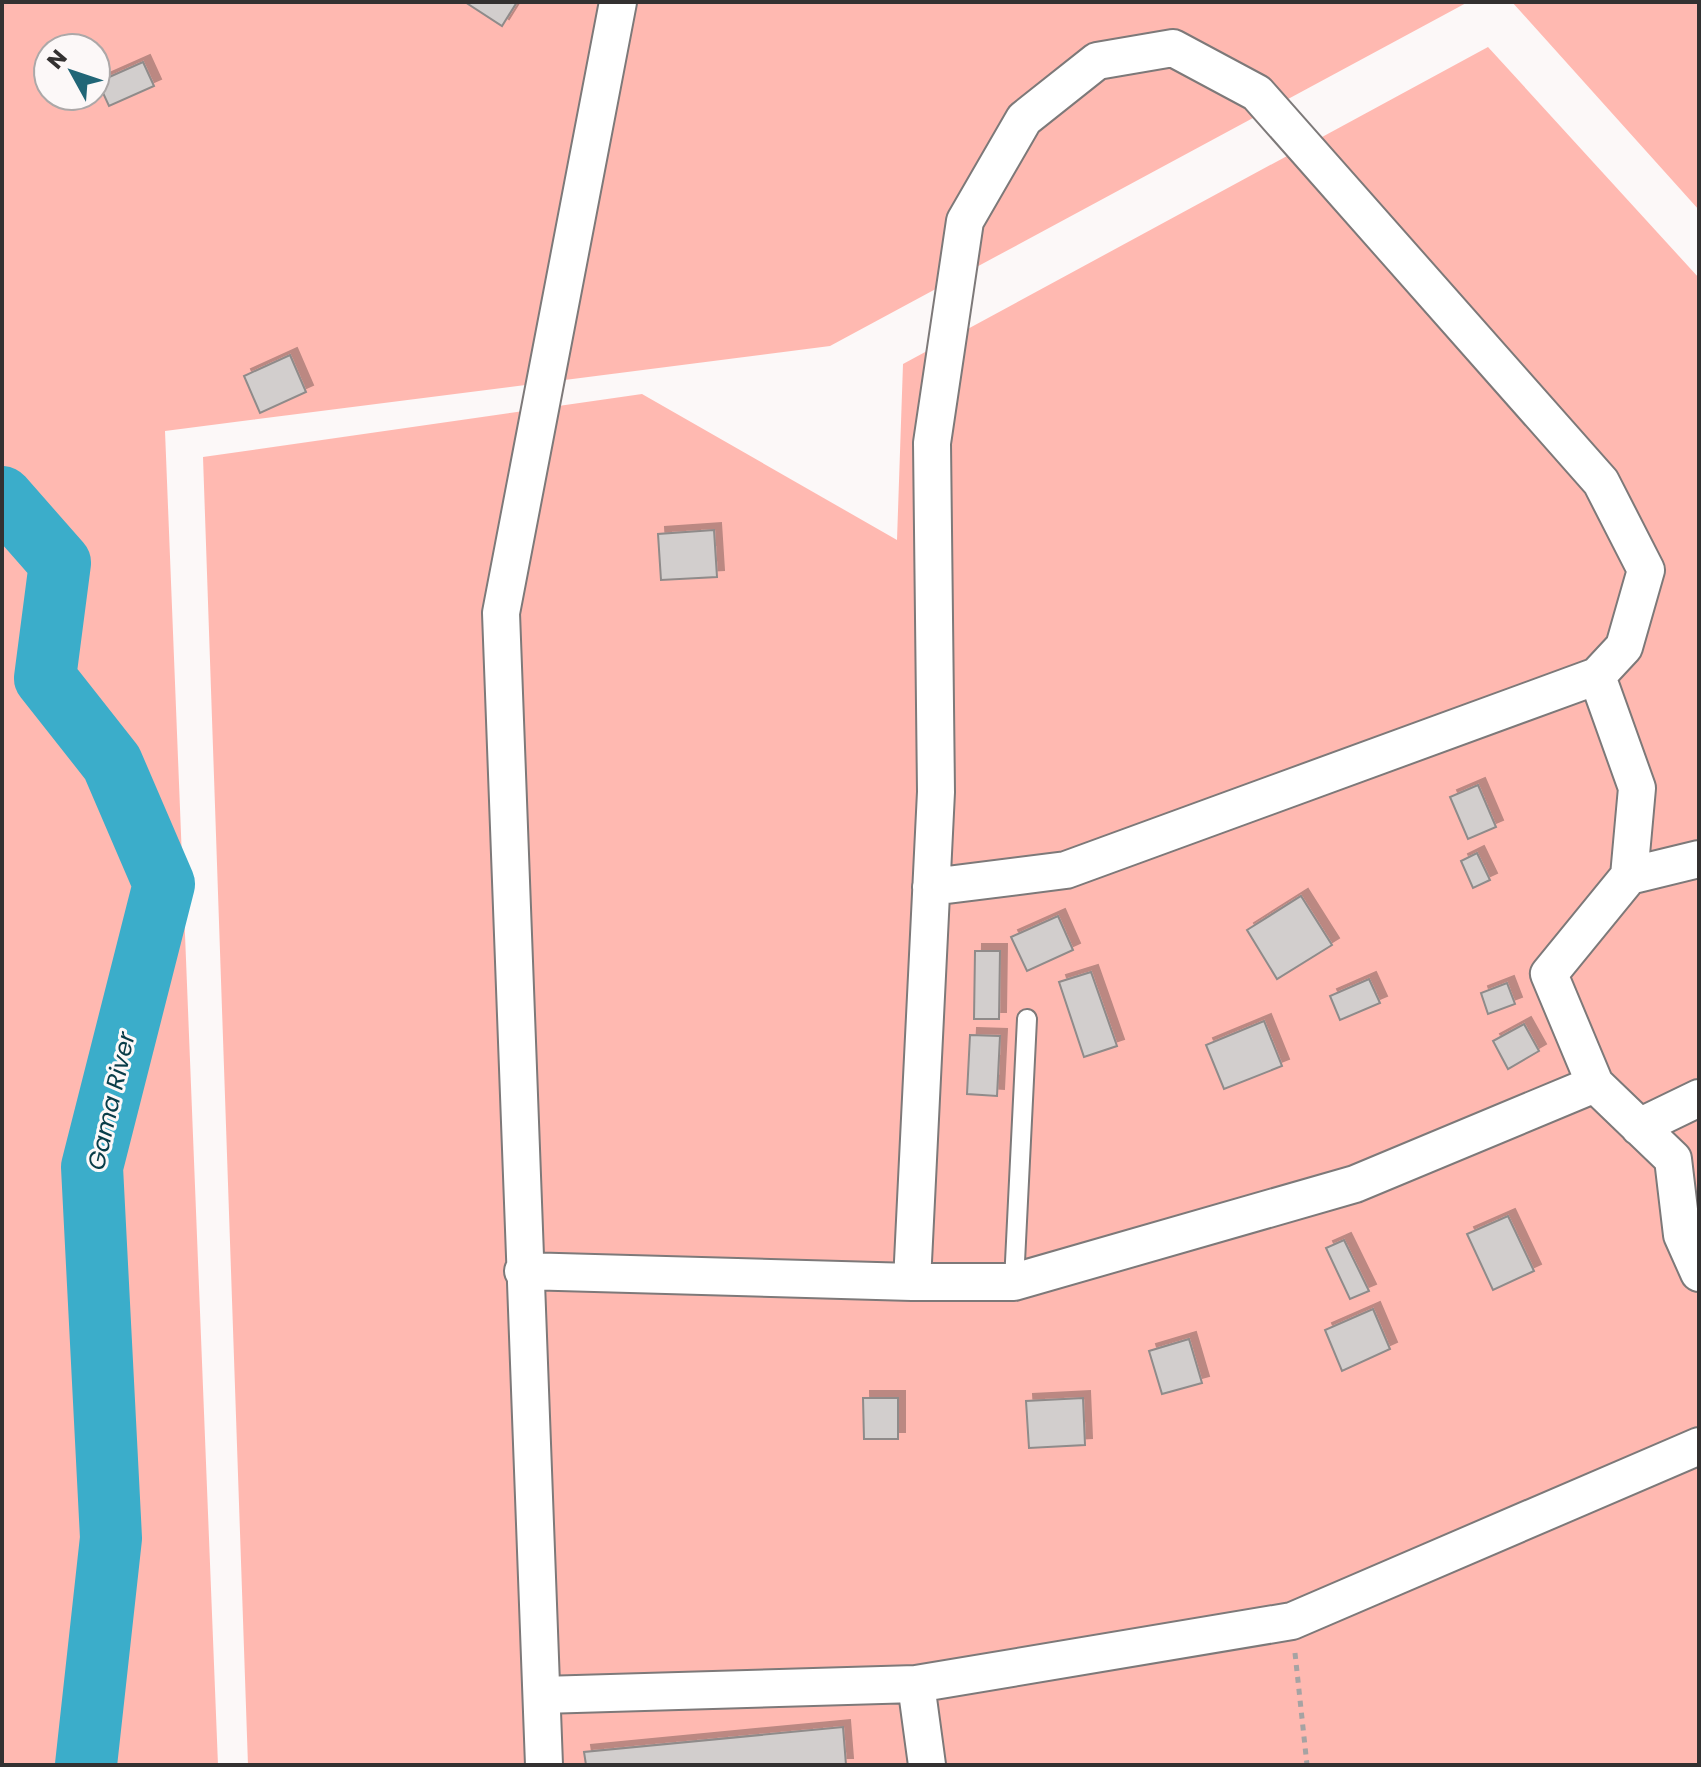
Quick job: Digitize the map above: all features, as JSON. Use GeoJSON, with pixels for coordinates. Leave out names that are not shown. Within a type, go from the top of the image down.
{"type":"FeatureCollection","features":[{"type":"Feature","properties":{"kind":"street"},"geometry":{"type":"LineString","coordinates":[[544,1765],[523,1271],[501,613],[618,2]]}},
{"type":"Feature","properties":{"kind":"street"},"geometry":{"type":"LineString","coordinates":[[912,1282],[931,887],[936,792],[932,443],[965,221],[1024,119],[1097,61],[1173,48],[1257,93],[1601,482],[1646,570],[1624,647],[1597,676],[1066,870],[931,887]]}},
{"type":"Feature","properties":{"kind":"street"},"geometry":{"type":"LineString","coordinates":[[1597,676],[1637,788],[1629,876],[1549,974],[1595,1084],[1673,1159],[1682,1235],[1699,1273]]}},
{"type":"Feature","properties":{"kind":"street"},"geometry":{"type":"LineString","coordinates":[[1629,876],[1699,859]]}},
{"type":"Feature","properties":{"kind":"street"},"geometry":{"type":"LineString","coordinates":[[523,1271],[1014,1282],[1355,1184],[1595,1084]]}},
{"type":"Feature","properties":{"kind":"street"},"geometry":{"type":"LineString","coordinates":[[1639,1127],[1699,1098]]}},
{"type":"Feature","properties":{"kind":"street"},"geometry":{"type":"LineString","coordinates":[[542,1695],[916,1684],[1292,1621],[1699,1446]]}},
{"type":"Feature","properties":{"kind":"street"},"geometry":{"type":"LineString","coordinates":[[916,1684],[927,1765]]}},
{"type":"Feature","properties":{"kind":"lane"},"geometry":{"type":"LineString","coordinates":[[1014,1282],[1027,1019]]}},
{"type":"Feature","properties":{"kind":"path"},"geometry":{"type":"LineString","coordinates":[[1292,1621],[1307,1765]]}},
{"type":"Feature","properties":{"kind":"shaded area"},"geometry":{"type":"Polygon","coordinates":[[[2,2],[1468,2],[830,346],[165,431],[218,1765],[2,1765],[2,2]]]}},
{"type":"Feature","properties":{"kind":"shaded area"},"geometry":{"type":"Polygon","coordinates":[[[1512,2],[1699,2],[1699,210],[1512,2]]]}},
{"type":"Feature","properties":{"kind":"shaded area"},"geometry":{"type":"Polygon","coordinates":[[[1488,47],[1699,278],[1699,1765],[248,1765],[203,457],[642,394],[897,540],[903,364],[1488,47]]]}},
{"type":"Feature","properties":{"kind":"building"},"geometry":{"type":"Polygon","coordinates":[[[465,2],[517,2],[502,26],[465,2]]]}},
{"type":"Feature","properties":{"kind":"building"},"geometry":{"type":"Polygon","coordinates":[[[143,62],[154,86],[112,105],[112,76],[143,62]]]}},
{"type":"Feature","properties":{"kind":"building"},"geometry":{"type":"Polygon","coordinates":[[[290,355],[306,392],[260,413],[244,376],[290,355]]]}},
{"type":"Feature","properties":{"kind":"building"},"geometry":{"type":"Polygon","coordinates":[[[714,530],[717,577],[661,580],[658,534],[714,530]]]}},
{"type":"Feature","properties":{"kind":"building"},"geometry":{"type":"Polygon","coordinates":[[[1478,785],[1496,827],[1468,839],[1450,797],[1478,785]]]}},
{"type":"Feature","properties":{"kind":"building"},"geometry":{"type":"Polygon","coordinates":[[[1477,853],[1490,880],[1473,888],[1461,861],[1477,853]]]}},
{"type":"Feature","properties":{"kind":"building"},"geometry":{"type":"Polygon","coordinates":[[[1301,896],[1332,945],[1277,979],[1247,930],[1301,896]]]}},
{"type":"Feature","properties":{"kind":"building"},"geometry":{"type":"Polygon","coordinates":[[[1058,916],[1073,950],[1027,971],[1011,937],[1058,916]]]}},
{"type":"Feature","properties":{"kind":"building"},"geometry":{"type":"Polygon","coordinates":[[[975,951],[1000,951],[999,1019],[974,1019],[975,951]]]}},
{"type":"Feature","properties":{"kind":"building"},"geometry":{"type":"Polygon","coordinates":[[[1091,972],[1117,1046],[1084,1057],[1059,982],[1091,972]]]}},
{"type":"Feature","properties":{"kind":"building"},"geometry":{"type":"Polygon","coordinates":[[[1369,979],[1380,1003],[1340,1020],[1330,996],[1369,979]]]}},
{"type":"Feature","properties":{"kind":"building"},"geometry":{"type":"Polygon","coordinates":[[[1507,983],[1515,1004],[1488,1014],[1481,993],[1507,983]]]}},
{"type":"Feature","properties":{"kind":"building"},"geometry":{"type":"Polygon","coordinates":[[[1264,1021],[1282,1066],[1224,1089],[1206,1045],[1264,1021]]]}},
{"type":"Feature","properties":{"kind":"building"},"geometry":{"type":"Polygon","coordinates":[[[1524,1024],[1539,1051],[1508,1069],[1493,1041],[1524,1024]]]}},
{"type":"Feature","properties":{"kind":"building"},"geometry":{"type":"Polygon","coordinates":[[[970,1035],[1000,1036],[997,1096],[967,1094],[970,1035]]]}},
{"type":"Feature","properties":{"kind":"building"},"geometry":{"type":"Polygon","coordinates":[[[1508,1216],[1534,1271],[1493,1290],[1467,1234],[1508,1216]]]}},
{"type":"Feature","properties":{"kind":"building"},"geometry":{"type":"Polygon","coordinates":[[[1344,1240],[1369,1291],[1350,1299],[1326,1248],[1344,1240]]]}},
{"type":"Feature","properties":{"kind":"building"},"geometry":{"type":"Polygon","coordinates":[[[1373,1309],[1390,1349],[1342,1371],[1325,1330],[1373,1309]]]}},
{"type":"Feature","properties":{"kind":"building"},"geometry":{"type":"Polygon","coordinates":[[[1189,1339],[1202,1383],[1162,1394],[1149,1351],[1189,1339]]]}},
{"type":"Feature","properties":{"kind":"building"},"geometry":{"type":"Polygon","coordinates":[[[863,1398],[898,1398],[898,1439],[864,1439],[863,1398]]]}},
{"type":"Feature","properties":{"kind":"building"},"geometry":{"type":"Polygon","coordinates":[[[1083,1398],[1085,1445],[1029,1448],[1026,1401],[1083,1398]]]}},
{"type":"Feature","properties":{"kind":"building"},"geometry":{"type":"Polygon","coordinates":[[[843,1727],[846,1765],[586,1765],[584,1752],[843,1727]]]}},
{"type":"Feature","properties":{"kind":"waterway","name":"Gama River"},"geometry":{"type":"LineString","coordinates":[[2,497],[60,563],[45,678],[112,763],[164,884],[92,1167],[111,1538],[86,1765]]}}]}
